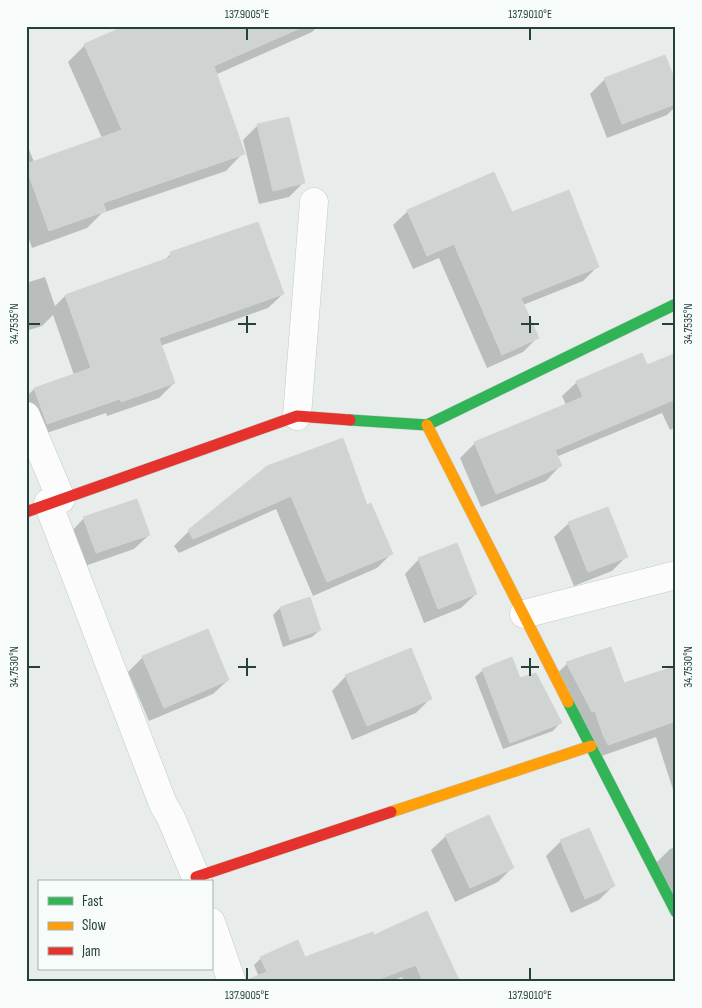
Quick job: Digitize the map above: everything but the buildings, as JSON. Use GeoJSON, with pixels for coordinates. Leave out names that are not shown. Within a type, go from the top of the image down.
{"type":"FeatureCollection","features":[{"type":"Feature","properties":{"kind":"street"},"geometry":{"type":"LineString","coordinates":[[297,416],[314,202]]}},
{"type":"Feature","properties":{"kind":"street"},"geometry":{"type":"LineString","coordinates":[[45,505],[297,416],[427,425],[676,304]]}},
{"type":"Feature","properties":{"kind":"street"},"geometry":{"type":"LineString","coordinates":[[26,416],[45,505],[163,804],[197,879],[591,746]]}},
{"type":"Feature","properties":{"kind":"street"},"geometry":{"type":"LineString","coordinates":[[427,425],[676,912]]}},
{"type":"Feature","properties":{"kind":"street"},"geometry":{"type":"LineString","coordinates":[[524,614],[676,575]]}},
{"type":"Feature","properties":{"kind":"street"},"geometry":{"type":"LineString","coordinates":[[212,925],[232,982]]}},
{"type":"Feature","properties":{"kind":"traffic: fast"},"geometry":{"type":"LineString","coordinates":[[350,420],[427,425],[676,304]]}},
{"type":"Feature","properties":{"kind":"traffic: fast"},"geometry":{"type":"LineString","coordinates":[[568,702],[676,912]]}},
{"type":"Feature","properties":{"kind":"traffic: slow"},"geometry":{"type":"LineString","coordinates":[[427,425],[568,702]]}},
{"type":"Feature","properties":{"kind":"traffic: slow"},"geometry":{"type":"LineString","coordinates":[[391,812],[591,746]]}},
{"type":"Feature","properties":{"kind":"traffic: jam"},"geometry":{"type":"LineString","coordinates":[[26,512],[297,416],[350,420]]}},
{"type":"Feature","properties":{"kind":"traffic: jam"},"geometry":{"type":"LineString","coordinates":[[196,877],[391,812]]}}]}
